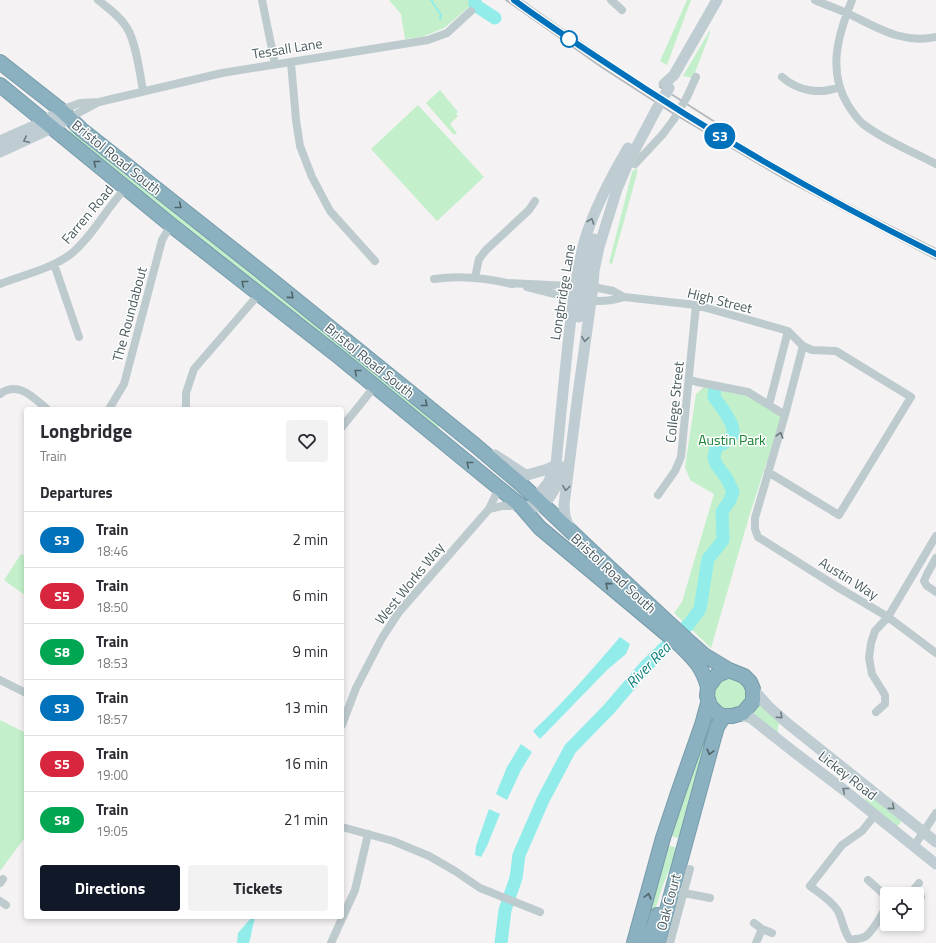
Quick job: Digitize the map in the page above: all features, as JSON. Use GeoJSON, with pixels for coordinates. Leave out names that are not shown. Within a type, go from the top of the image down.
{"type":"FeatureCollection","features":[{"type":"Feature","properties":{"kind":"highway","name":"Bristol Road South"},"geometry":{"type":"LineString","coordinates":[[0,62],[126,188],[375,386],[521,506],[540,528],[593,572],[663,624]]}},
{"type":"Feature","properties":{"kind":"highway"},"geometry":{"type":"LineString","coordinates":[[0,70],[56,119]]}},
{"type":"Feature","properties":{"kind":"highway","name":"Bristol Road South"},"geometry":{"type":"LineString","coordinates":[[0,85],[26,106],[82,130],[475,445],[570,531],[683,644],[697,662],[708,687]]}},
{"type":"Feature","properties":{"kind":"highway"},"geometry":{"type":"LineString","coordinates":[[157,189],[153,199],[155,204],[170,216],[171,225]]}},
{"type":"Feature","properties":{"kind":"highway"},"geometry":{"type":"LineString","coordinates":[[433,434],[440,431],[444,425],[444,419]]}},
{"type":"Feature","properties":{"kind":"highway"},"geometry":{"type":"LineString","coordinates":[[463,435],[468,445],[494,469],[499,479],[499,488]]}},
{"type":"Feature","properties":{"kind":"highway"},"geometry":{"type":"LineString","coordinates":[[538,503],[546,524],[584,560],[593,572]]}},
{"type":"Feature","properties":{"kind":"highway","name":"Bristol Road South"},"geometry":{"type":"LineString","coordinates":[[683,644],[729,670]]}},
{"type":"Feature","properties":{"kind":"highway"},"geometry":{"type":"LineString","coordinates":[[683,644],[694,668],[699,684],[701,700],[692,753]]}},
{"type":"Feature","properties":{"kind":"highway"},"geometry":{"type":"LineString","coordinates":[[639,940],[662,841],[702,725],[708,703],[708,687],[717,675],[729,670],[744,676],[750,682],[753,689],[753,701],[748,708],[740,714],[724,716],[718,714],[708,703]]}},
{"type":"Feature","properties":{"kind":"highway"},"geometry":{"type":"LineString","coordinates":[[658,943],[677,889],[683,846],[717,726],[724,716]]}},
{"type":"Feature","properties":{"kind":"highway"},"geometry":{"type":"LineString","coordinates":[[662,841],[683,846]]}},
{"type":"Feature","properties":{"kind":"highway"},"geometry":{"type":"LineString","coordinates":[[639,940],[653,929],[659,906],[677,889]]}},
{"type":"Feature","properties":{"kind":"street"},"geometry":{"type":"LineString","coordinates":[[98,0],[118,16],[128,28],[143,92]]}},
{"type":"Feature","properties":{"kind":"street"},"geometry":{"type":"LineString","coordinates":[[262,0],[275,64]]}},
{"type":"Feature","properties":{"kind":"street"},"geometry":{"type":"LineString","coordinates":[[611,0],[622,10]]}},
{"type":"Feature","properties":{"kind":"street","name":"Longbridge Lane"},"geometry":{"type":"LineString","coordinates":[[584,287],[579,261],[593,217],[621,160],[654,109],[717,0]]}},
{"type":"Feature","properties":{"kind":"street"},"geometry":{"type":"LineString","coordinates":[[815,0],[847,13],[890,34],[914,40],[936,37]]}},
{"type":"Feature","properties":{"kind":"street"},"geometry":{"type":"LineString","coordinates":[[852,0],[838,42],[836,60],[836,70],[845,101],[855,116],[863,124],[878,134],[936,164]]}},
{"type":"Feature","properties":{"kind":"street","name":"Tessall Lane"},"geometry":{"type":"LineString","coordinates":[[0,152],[80,103],[100,102],[222,73],[428,40],[447,33],[471,11]]}},
{"type":"Feature","properties":{"kind":"street"},"geometry":{"type":"LineString","coordinates":[[291,63],[300,146],[312,177],[330,211],[375,261]]}},
{"type":"Feature","properties":{"kind":"street"},"geometry":{"type":"LineString","coordinates":[[626,167],[635,164],[663,134],[674,119],[696,77]]}},
{"type":"Feature","properties":{"kind":"street"},"geometry":{"type":"LineString","coordinates":[[782,77],[790,84],[802,89],[813,91],[831,91],[840,87]]}},
{"type":"Feature","properties":{"kind":"street","name":"Tessall Lane"},"geometry":{"type":"LineString","coordinates":[[0,141],[20,132],[87,109],[100,102]]}},
{"type":"Feature","properties":{"kind":"street"},"geometry":{"type":"LineString","coordinates":[[20,132],[26,121],[26,106]]}},
{"type":"Feature","properties":{"kind":"street"},"geometry":{"type":"LineString","coordinates":[[82,130],[83,120],[87,109]]}},
{"type":"Feature","properties":{"kind":"street","name":"Longbridge Lane"},"geometry":{"type":"LineString","coordinates":[[538,503],[556,465],[558,442],[587,262],[592,243],[614,188],[626,167],[654,109]]}},
{"type":"Feature","properties":{"kind":"street","name":"Farren Road"},"geometry":{"type":"LineString","coordinates":[[0,284],[54,264],[71,253],[91,232],[126,188]]}},
{"type":"Feature","properties":{"kind":"street"},"geometry":{"type":"LineString","coordinates":[[475,277],[479,260],[486,250],[529,210],[535,201]]}},
{"type":"Feature","properties":{"kind":"street","name":"The Roundabout"},"geometry":{"type":"LineString","coordinates":[[110,407],[124,384],[161,243],[171,225]]}},
{"type":"Feature","properties":{"kind":"street"},"geometry":{"type":"LineString","coordinates":[[54,264],[79,337]]}},
{"type":"Feature","properties":{"kind":"street"},"geometry":{"type":"LineString","coordinates":[[434,279],[458,276],[475,277],[507,283]]}},
{"type":"Feature","properties":{"kind":"street","name":"High Street"},"geometry":{"type":"LineString","coordinates":[[507,283],[584,287],[613,291],[624,297],[696,305],[788,331],[803,346]]}},
{"type":"Feature","properties":{"kind":"street","name":"High Street"},"geometry":{"type":"LineString","coordinates":[[507,283],[582,300],[614,301],[624,297]]}},
{"type":"Feature","properties":{"kind":"street"},"geometry":{"type":"LineString","coordinates":[[582,300],[584,287]]}},
{"type":"Feature","properties":{"kind":"street"},"geometry":{"type":"LineString","coordinates":[[186,407],[186,393],[194,369],[259,294]]}},
{"type":"Feature","properties":{"kind":"street","name":"Longbridge Lane"},"geometry":{"type":"LineString","coordinates":[[570,531],[565,516],[564,505],[578,394],[582,300]]}},
{"type":"Feature","properties":{"kind":"street","name":"College Street"},"geometry":{"type":"LineString","coordinates":[[658,495],[675,471],[681,457],[690,379],[696,305]]}},
{"type":"Feature","properties":{"kind":"street"},"geometry":{"type":"LineString","coordinates":[[769,405],[788,331]]}},
{"type":"Feature","properties":{"kind":"street"},"geometry":{"type":"LineString","coordinates":[[803,346],[812,350],[836,351],[911,397],[839,515],[768,472],[803,346]]}},
{"type":"Feature","properties":{"kind":"street"},"geometry":{"type":"LineString","coordinates":[[690,379],[697,382],[748,392],[785,415]]}},
{"type":"Feature","properties":{"kind":"street"},"geometry":{"type":"LineString","coordinates":[[344,425],[375,386]]}},
{"type":"Feature","properties":{"kind":"street"},"geometry":{"type":"LineString","coordinates":[[0,394],[4,390],[11,388],[26,391],[45,407]]}},
{"type":"Feature","properties":{"kind":"street","name":"Longbridge Lane"},"geometry":{"type":"LineString","coordinates":[[538,503],[553,490],[562,469],[578,394]]}},
{"type":"Feature","properties":{"kind":"street"},"geometry":{"type":"LineString","coordinates":[[475,445],[485,448],[527,475],[556,465]]}},
{"type":"Feature","properties":{"kind":"street","name":"Austin Way"},"geometry":{"type":"LineString","coordinates":[[768,472],[755,518],[755,529],[758,537],[888,617],[936,654]]}},
{"type":"Feature","properties":{"kind":"street","name":"West Works Way"},"geometry":{"type":"LineString","coordinates":[[344,720],[356,688],[382,638],[399,612],[489,509],[499,488]]}},
{"type":"Feature","properties":{"kind":"street"},"geometry":{"type":"LineString","coordinates":[[489,509],[502,506],[529,507],[538,503]]}},
{"type":"Feature","properties":{"kind":"street"},"geometry":{"type":"LineString","coordinates":[[876,712],[885,704],[884,695],[872,674],[869,658],[871,643],[875,631],[888,617],[936,536]]}},
{"type":"Feature","properties":{"kind":"street"},"geometry":{"type":"LineString","coordinates":[[936,558],[924,581],[927,586],[936,592]]}},
{"type":"Feature","properties":{"kind":"street"},"geometry":{"type":"LineString","coordinates":[[0,680],[24,692]]}},
{"type":"Feature","properties":{"kind":"street","name":"Lickey Road"},"geometry":{"type":"LineString","coordinates":[[753,689],[768,706],[787,723],[936,842]]}},
{"type":"Feature","properties":{"kind":"street","name":"Lickey Road"},"geometry":{"type":"LineString","coordinates":[[740,714],[751,718],[936,864]]}},
{"type":"Feature","properties":{"kind":"street"},"geometry":{"type":"LineString","coordinates":[[914,846],[936,813]]}},
{"type":"Feature","properties":{"kind":"street"},"geometry":{"type":"LineString","coordinates":[[875,815],[862,831],[842,845],[810,886],[834,905],[845,932],[851,941],[866,936],[880,916]]}},
{"type":"Feature","properties":{"kind":"street"},"geometry":{"type":"LineString","coordinates":[[344,828],[393,841],[429,856],[480,888],[540,912]]}},
{"type":"Feature","properties":{"kind":"street"},"geometry":{"type":"LineString","coordinates":[[344,908],[355,890],[368,834]]}},
{"type":"Feature","properties":{"kind":"street","name":"Oak Court"},"geometry":{"type":"LineString","coordinates":[[670,943],[677,889],[690,869]]}},
{"type":"Feature","properties":{"kind":"street"},"geometry":{"type":"LineString","coordinates":[[868,880],[880,891]]}},
{"type":"Feature","properties":{"kind":"street"},"geometry":{"type":"LineString","coordinates":[[915,887],[919,883]]}},
{"type":"Feature","properties":{"kind":"street"},"geometry":{"type":"LineString","coordinates":[[677,889],[710,898]]}},
{"type":"Feature","properties":{"kind":"street"},"geometry":{"type":"LineString","coordinates":[[331,943],[340,919]]}},
{"type":"Feature","properties":{"kind":"street"},"geometry":{"type":"LineString","coordinates":[[754,922],[762,929],[772,933]]}},
{"type":"Feature","properties":{"kind":"street"},"geometry":{"type":"LineString","coordinates":[[756,943],[762,929]]}},
{"type":"Feature","properties":{"kind":"green space"},"geometry":{"type":"Polygon","coordinates":[[[389,0],[480,0],[476,1],[444,28],[422,37],[405,39],[401,14],[389,0]]]}},
{"type":"Feature","properties":{"kind":"green space"},"geometry":{"type":"Polygon","coordinates":[[[687,0],[691,0],[667,65],[660,61],[687,0]]]}},
{"type":"Feature","properties":{"kind":"green space"},"geometry":{"type":"Polygon","coordinates":[[[710,30],[693,78],[683,76],[710,30]]]}},
{"type":"Feature","properties":{"kind":"green space"},"geometry":{"type":"Polygon","coordinates":[[[440,90],[458,112],[456,114],[458,116],[450,124],[457,133],[454,135],[426,103],[440,90]]]}},
{"type":"Feature","properties":{"kind":"green space"},"geometry":{"type":"Polygon","coordinates":[[[418,105],[484,177],[437,221],[371,149],[418,105]]]}},
{"type":"Feature","properties":{"kind":"green space"},"geometry":{"type":"Polygon","coordinates":[[[75,128],[440,425],[435,429],[69,137],[69,132],[75,128]]]}},
{"type":"Feature","properties":{"kind":"green space"},"geometry":{"type":"Polygon","coordinates":[[[637,167],[637,174],[612,264],[609,263],[632,172],[637,167]]]}},
{"type":"Feature","properties":{"kind":"green space","name":"Austin Park"},"geometry":{"type":"Polygon","coordinates":[[[704,387],[753,397],[783,418],[771,458],[766,464],[749,517],[711,648],[674,613],[682,602],[714,494],[690,480],[685,467],[696,394],[704,387]]]}},
{"type":"Feature","properties":{"kind":"green space"},"geometry":{"type":"Polygon","coordinates":[[[21,554],[24,556],[24,595],[4,580],[21,554]]]}},
{"type":"Feature","properties":{"kind":"green space"},"geometry":{"type":"Polygon","coordinates":[[[727,676],[744,681],[749,698],[737,711],[720,709],[713,699],[714,687],[727,676]]]}},
{"type":"Feature","properties":{"kind":"green space"},"geometry":{"type":"Polygon","coordinates":[[[756,702],[760,703],[780,723],[778,726],[778,734],[751,712],[756,702]]]}},
{"type":"Feature","properties":{"kind":"green space"},"geometry":{"type":"Polygon","coordinates":[[[709,715],[715,719],[680,837],[677,838],[668,834],[709,715]]]}},
{"type":"Feature","properties":{"kind":"green space"},"geometry":{"type":"Polygon","coordinates":[[[0,720],[24,732],[24,839],[0,871],[0,720]]]}},
{"type":"Feature","properties":{"kind":"green space"},"geometry":{"type":"Polygon","coordinates":[[[865,790],[901,820],[900,824],[895,827],[866,804],[865,790]]]}},
{"type":"Feature","properties":{"kind":"green space"},"geometry":{"type":"Polygon","coordinates":[[[664,847],[675,847],[677,851],[663,885],[650,926],[641,929],[664,847]]]}},
{"type":"Feature","properties":{"kind":"water"},"geometry":{"type":"Polygon","coordinates":[[[620,637],[630,644],[626,654],[607,670],[540,739],[533,731],[578,686],[620,637]]]}},
{"type":"Feature","properties":{"kind":"water"},"geometry":{"type":"Polygon","coordinates":[[[521,744],[532,752],[521,770],[507,800],[496,794],[507,767],[521,744]]]}},
{"type":"Feature","properties":{"kind":"water"},"geometry":{"type":"Polygon","coordinates":[[[489,809],[500,814],[481,857],[475,855],[476,846],[489,809]]]}},
{"type":"Feature","properties":{"kind":"water"},"geometry":{"type":"Polygon","coordinates":[[[250,919],[255,919],[249,943],[237,943],[238,933],[250,919]]]}},
{"type":"Feature","properties":{"kind":"waterway"},"geometry":{"type":"LineString","coordinates":[[431,0],[441,15],[440,19]]}},
{"type":"Feature","properties":{"kind":"waterway","name":"River Rea"},"geometry":{"type":"LineString","coordinates":[[475,0],[475,5],[495,18]]}},
{"type":"Feature","properties":{"kind":"waterway","name":"River Rea"},"geometry":{"type":"LineString","coordinates":[[501,943],[505,910],[516,878],[519,855],[543,800],[570,749],[609,709],[645,667],[689,624],[700,609],[708,559],[723,540],[722,512],[730,500],[733,492],[727,479],[716,464],[714,457],[716,447],[729,440],[733,433],[732,425],[714,397],[715,390]]}},
{"type":"Feature","properties":{"kind":"railway"},"geometry":{"type":"LineString","coordinates":[[506,0],[603,68],[671,112],[783,178],[936,259]]}},
{"type":"Feature","properties":{"kind":"railway"},"geometry":{"type":"LineString","coordinates":[[521,0],[661,96],[733,140],[839,200],[936,249]]}},
{"type":"Feature","properties":{"kind":"railway"},"geometry":{"type":"LineString","coordinates":[[660,87],[726,129]]}},
{"type":"Feature","properties":{"kind":"train","name":"S3"},"geometry":{"type":"LineString","coordinates":[[514,0],[648,91],[771,167],[884,228],[936,254]]}}]}
